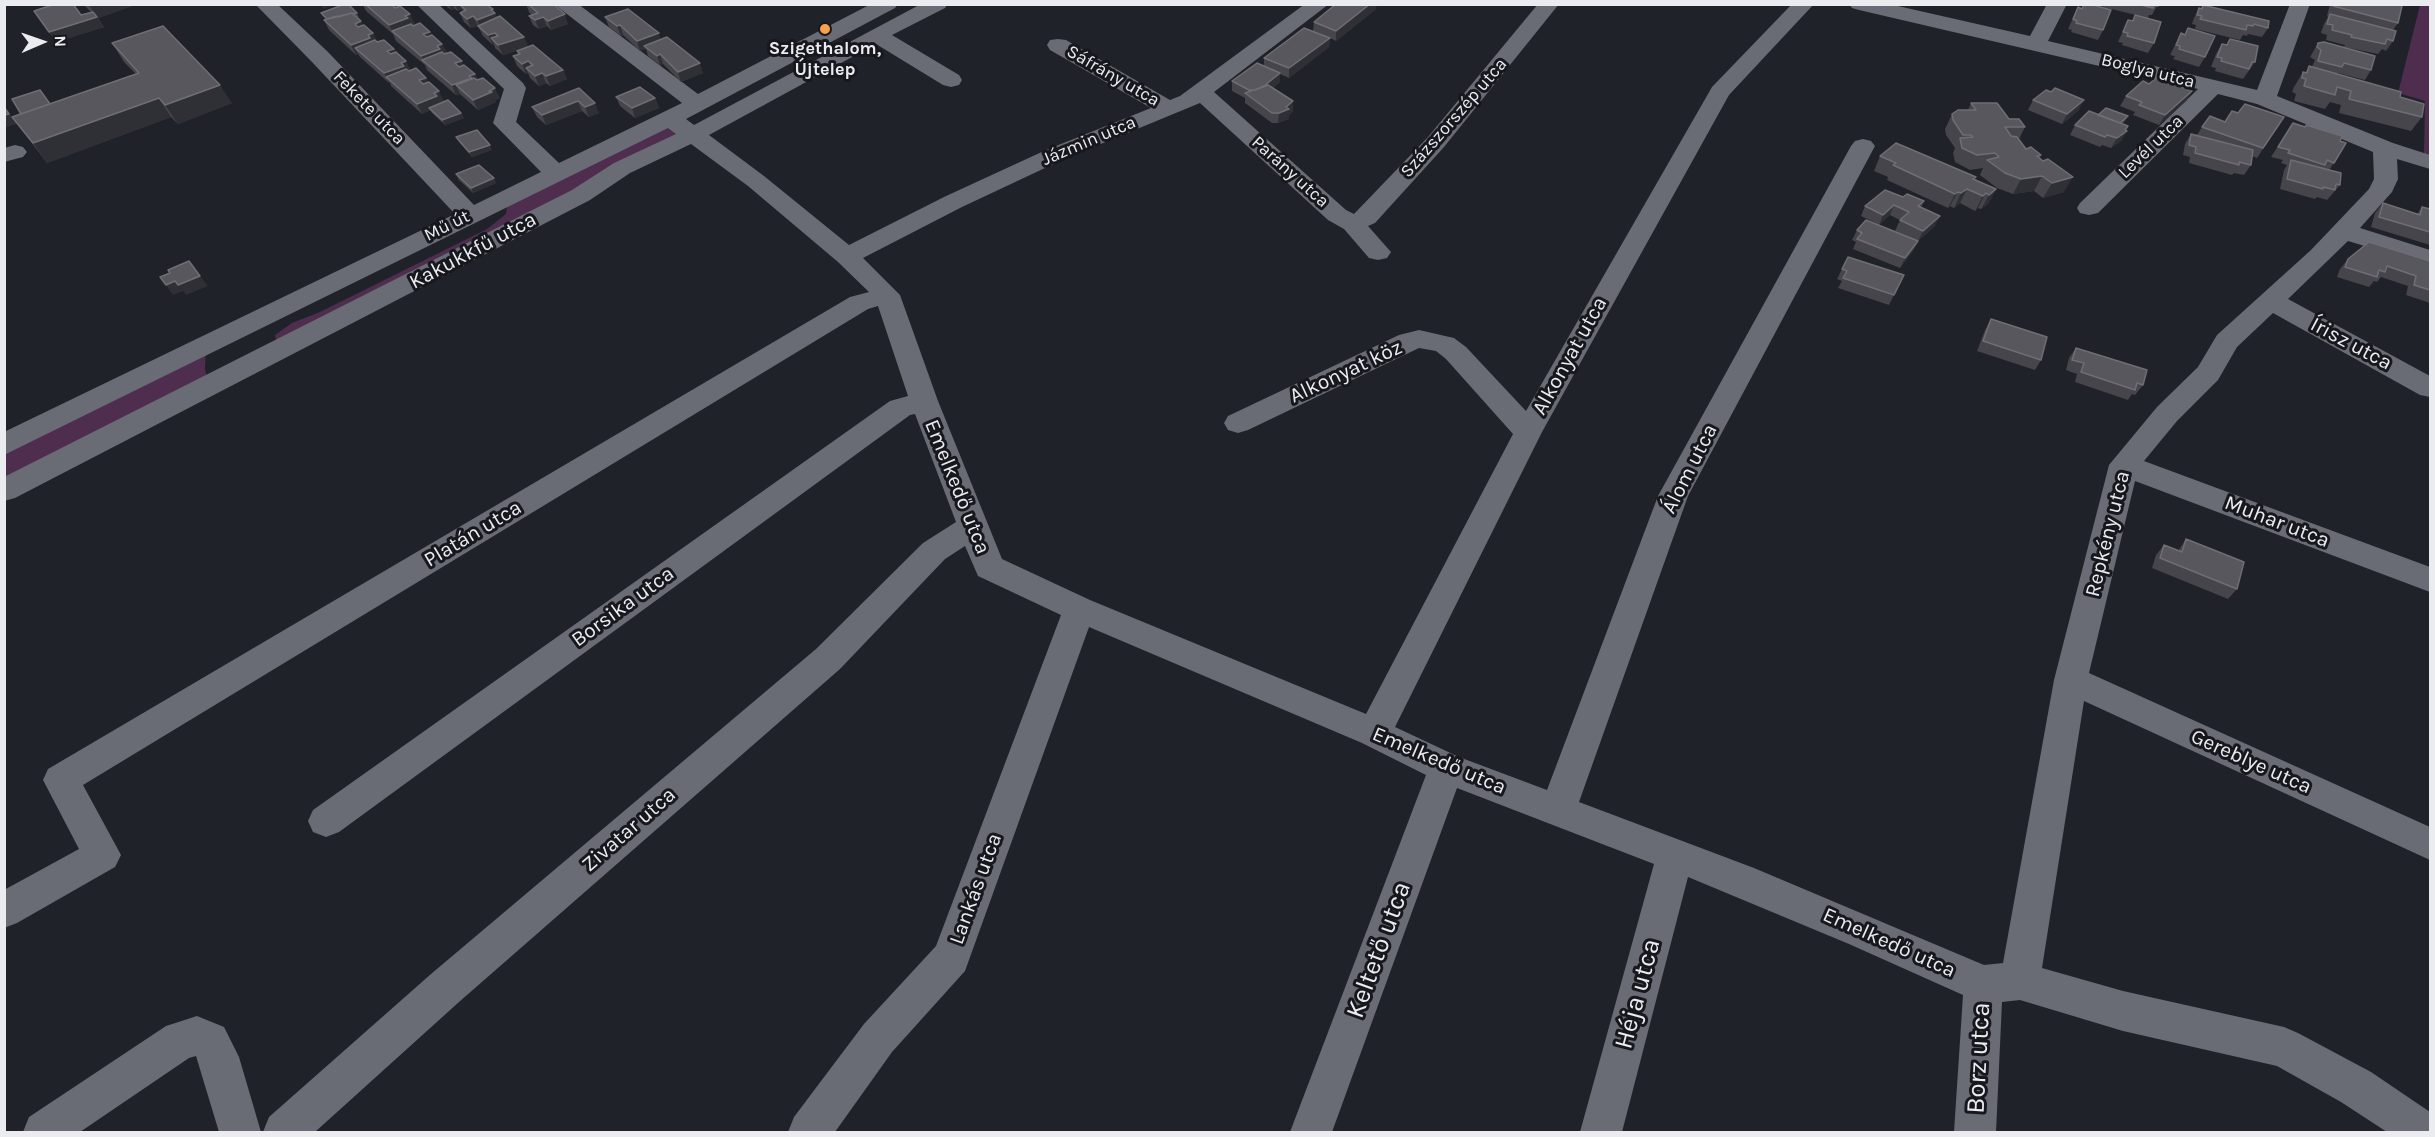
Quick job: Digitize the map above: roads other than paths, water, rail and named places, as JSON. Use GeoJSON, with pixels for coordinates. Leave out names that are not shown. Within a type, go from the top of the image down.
{"type":"FeatureCollection","features":[{"type":"Feature","properties":{"kind":"street","name":"Fekete utca"},"geometry":{"type":"LineString","coordinates":[[265,4],[320,57],[470,215]]}},
{"type":"Feature","properties":{"kind":"street"},"geometry":{"type":"LineString","coordinates":[[426,4],[515,88],[504,123],[555,173]]}},
{"type":"Feature","properties":{"kind":"street","name":"Emelkedő utca"},"geometry":{"type":"LineString","coordinates":[[564,4],[756,181],[847,256],[887,295],[924,401],[989,567],[1079,609],[1374,733],[1446,768],[1558,809],[1863,931],[2001,982],[2284,1047],[2356,1087],[2423,1132]]}},
{"type":"Feature","properties":{"kind":"street","name":"Mű út"},"geometry":{"type":"LineString","coordinates":[[4,445],[555,173],[687,118],[888,4]]}},
{"type":"Feature","properties":{"kind":"street","name":"Kakukkfű utca"},"geometry":{"type":"LineString","coordinates":[[4,490],[581,195],[687,118],[876,35],[938,4]]}},
{"type":"Feature","properties":{"kind":"street","name":"Jázmin utca"},"geometry":{"type":"LineString","coordinates":[[847,256],[1044,159],[1188,101],[1319,4]]}},
{"type":"Feature","properties":{"kind":"street","name":"Százszorszép utca"},"geometry":{"type":"LineString","coordinates":[[1353,224],[1366,218],[1436,142],[1549,4]]}},
{"type":"Feature","properties":{"kind":"street","name":"Alkonyat utca"},"geometry":{"type":"LineString","coordinates":[[1374,733],[1528,432],[1720,92],[1804,4]]}},
{"type":"Feature","properties":{"kind":"street","name":"Boglya utca"},"geometry":{"type":"LineString","coordinates":[[1859,4],[2265,99],[2385,148],[2430,162]]}},
{"type":"Feature","properties":{"kind":"street"},"geometry":{"type":"LineString","coordinates":[[2036,44],[2057,4]]}},
{"type":"Feature","properties":{"kind":"street"},"geometry":{"type":"LineString","coordinates":[[2265,99],[2300,4]]}},
{"type":"Feature","properties":{"kind":"street"},"geometry":{"type":"LineString","coordinates":[[876,35],[951,80]]}},
{"type":"Feature","properties":{"kind":"street","name":"Sáfrány utca"},"geometry":{"type":"LineString","coordinates":[[1058,45],[1167,108]]}},
{"type":"Feature","properties":{"kind":"street","name":"Levél utca"},"geometry":{"type":"LineString","coordinates":[[2090,207],[2213,87]]}},
{"type":"Feature","properties":{"kind":"street","name":"Parány utca"},"geometry":{"type":"LineString","coordinates":[[1201,92],[1337,214],[1353,224],[1378,252]]}},
{"type":"Feature","properties":{"kind":"street","name":"Álom utca"},"geometry":{"type":"LineString","coordinates":[[1558,809],[1673,496],[1863,146]]}},
{"type":"Feature","properties":{"kind":"street","name":"Repkény utca"},"geometry":{"type":"LineString","coordinates":[[2001,982],[2124,465],[2167,414],[2208,373],[2227,341],[2344,231],[2380,192],[2386,179],[2385,148]]}},
{"type":"Feature","properties":{"kind":"street"},"geometry":{"type":"LineString","coordinates":[[496,202],[506,214],[523,224]]}},
{"type":"Feature","properties":{"kind":"street"},"geometry":{"type":"LineString","coordinates":[[2344,231],[2430,258]]}},
{"type":"Feature","properties":{"kind":"street","name":"Platán utca"},"geometry":{"type":"LineString","coordinates":[[4,910],[102,855],[61,780],[859,303],[887,295]]}},
{"type":"Feature","properties":{"kind":"street","name":"Írisz utca"},"geometry":{"type":"LineString","coordinates":[[2271,301],[2430,388]]}},
{"type":"Feature","properties":{"kind":"street"},"geometry":{"type":"LineString","coordinates":[[256,321],[276,351]]}},
{"type":"Feature","properties":{"kind":"street","name":"Alkonyat köz"},"geometry":{"type":"LineString","coordinates":[[1238,423],[1409,341],[1419,339],[1444,344],[1456,353],[1528,432]]}},
{"type":"Feature","properties":{"kind":"street","name":"Borsika utca"},"geometry":{"type":"LineString","coordinates":[[326,821],[900,408],[924,401]]}},
{"type":"Feature","properties":{"kind":"street","name":"Muhar utca"},"geometry":{"type":"LineString","coordinates":[[2124,465],[2430,580]]}},
{"type":"Feature","properties":{"kind":"street","name":"Zivatar utca"},"geometry":{"type":"LineString","coordinates":[[284,1132],[445,988],[828,658],[933,551],[972,527]]}},
{"type":"Feature","properties":{"kind":"street","name":"Lankás utca"},"geometry":{"type":"LineString","coordinates":[[809,1132],[878,1038],[951,958],[1079,609]]}},
{"type":"Feature","properties":{"kind":"street","name":"Gereblye utca"},"geometry":{"type":"LineString","coordinates":[[2071,680],[2430,844]]}},
{"type":"Feature","properties":{"kind":"street","name":"Keltető utca"},"geometry":{"type":"LineString","coordinates":[[1311,1132],[1446,768]]}},
{"type":"Feature","properties":{"kind":"street","name":"Héja utca"},"geometry":{"type":"LineString","coordinates":[[1601,1132],[1675,855]]}},
{"type":"Feature","properties":{"kind":"street","name":"Borz utca"},"geometry":{"type":"LineString","coordinates":[[1975,1132],[2001,982]]}},
{"type":"Feature","properties":{"kind":"street"},"geometry":{"type":"LineString","coordinates":[[45,1132],[180,1040],[197,1036],[210,1041],[218,1057],[240,1132]]}},
{"type":"Feature","properties":{"kind":"place","name":"Szigethalom, Újtelep"},"geometry":{"type":"Point","coordinates":[825,29]}}]}
